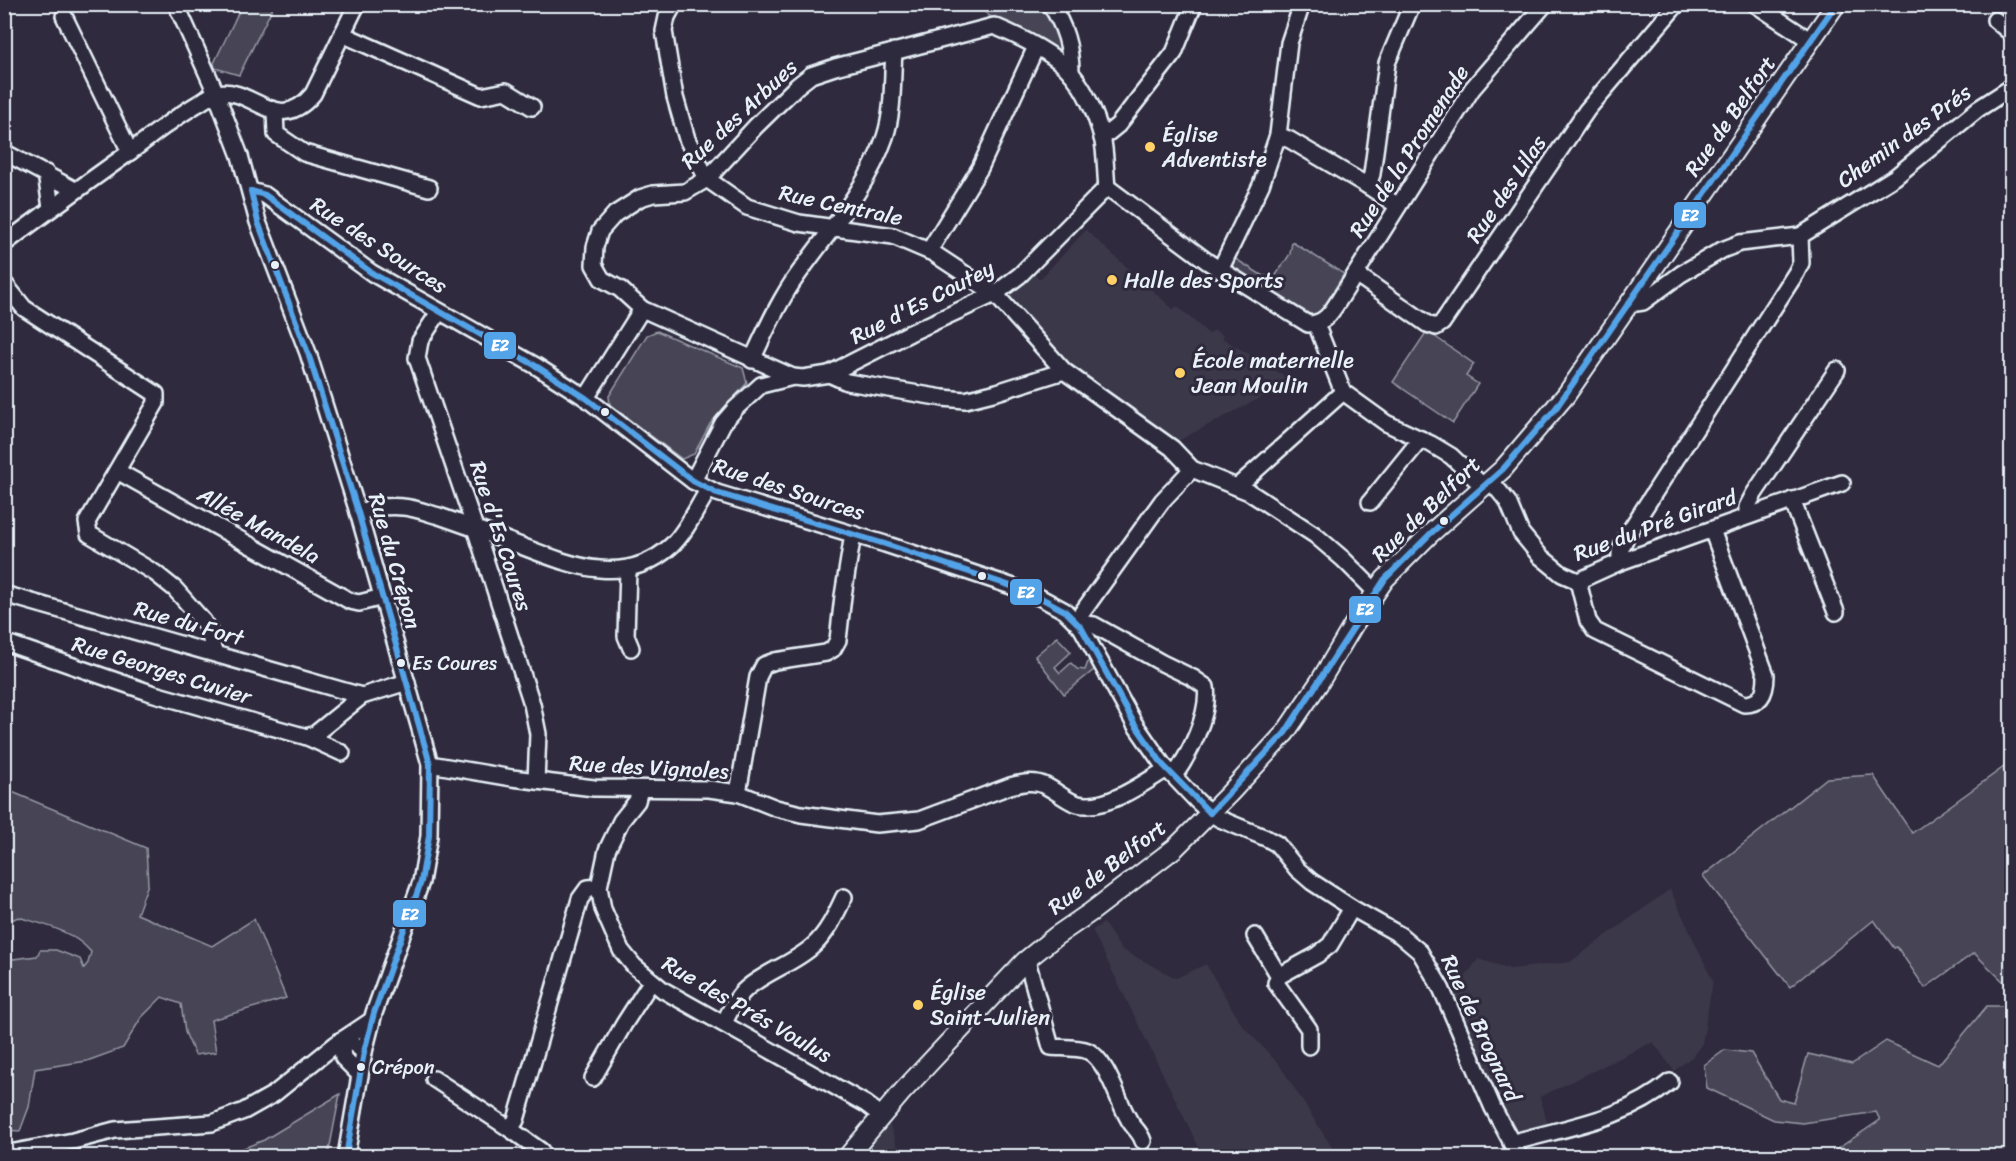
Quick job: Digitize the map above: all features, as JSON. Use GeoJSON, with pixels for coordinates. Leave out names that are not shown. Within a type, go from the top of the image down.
{"type":"FeatureCollection","features":[{"type":"Feature","properties":{"kind":"main road","name":"Rue de Belfort"},"geometry":{"type":"LineString","coordinates":[[848,1156],[952,1038],[1025,961],[1160,860],[1210,813],[1285,733],[1385,579],[1430,534],[1503,469],[1556,408],[1836,4]]}},
{"type":"Feature","properties":{"kind":"street","name":"Rue du Crépon"},"geometry":{"type":"LineString","coordinates":[[176,4],[216,93],[240,156],[258,222],[308,353],[358,512],[430,764],[429,836],[421,882],[372,1020],[345,1156]]}},
{"type":"Feature","properties":{"kind":"street"},"geometry":{"type":"LineString","coordinates":[[4,244],[183,112],[216,93],[231,93],[275,111],[286,111],[306,103],[314,94],[357,4]]}},
{"type":"Feature","properties":{"kind":"street","name":"Rue Centrale"},"geometry":{"type":"LineString","coordinates":[[674,4],[667,16],[664,31],[675,97],[687,139],[707,179],[747,207],[799,224],[876,232],[893,236],[929,251],[995,294],[1064,371],[1172,448],[1192,469]]}},
{"type":"Feature","properties":{"kind":"street"},"geometry":{"type":"LineString","coordinates":[[1050,4],[1060,18],[1068,40],[1071,53],[1071,73]]}},
{"type":"Feature","properties":{"kind":"street"},"geometry":{"type":"LineString","coordinates":[[1102,138],[1118,125],[1174,53],[1194,4]]}},
{"type":"Feature","properties":{"kind":"street"},"geometry":{"type":"LineString","coordinates":[[1221,270],[1261,185],[1278,135],[1289,43],[1302,4]]}},
{"type":"Feature","properties":{"kind":"street"},"geometry":{"type":"LineString","coordinates":[[1368,186],[1372,174],[1387,63],[1412,4]]}},
{"type":"Feature","properties":{"kind":"street","name":"Rue de la Promenade"},"geometry":{"type":"LineString","coordinates":[[1316,324],[1325,320],[1356,274],[1472,89],[1545,4]]}},
{"type":"Feature","properties":{"kind":"street","name":"Rue des Lilas"},"geometry":{"type":"LineString","coordinates":[[1356,274],[1427,324],[1436,327],[1442,323],[1587,110],[1677,4]]}},
{"type":"Feature","properties":{"kind":"street"},"geometry":{"type":"LineString","coordinates":[[1755,4],[1811,41]]}},
{"type":"Feature","properties":{"kind":"street"},"geometry":{"type":"LineString","coordinates":[[64,16],[130,152]]}},
{"type":"Feature","properties":{"kind":"street"},"geometry":{"type":"LineString","coordinates":[[1995,20],[2012,34]]}},
{"type":"Feature","properties":{"kind":"street","name":"Rue des Arbues"},"geometry":{"type":"LineString","coordinates":[[793,377],[642,309],[620,289],[602,279],[594,265],[595,247],[600,231],[615,214],[640,198],[653,194],[685,192],[707,179],[756,126],[811,75],[835,66],[994,26],[1036,47],[1054,58],[1071,73],[1091,107],[1102,138],[1107,187]]}},
{"type":"Feature","properties":{"kind":"street"},"geometry":{"type":"LineString","coordinates":[[342,34],[481,96],[506,91],[532,107]]}},
{"type":"Feature","properties":{"kind":"street"},"geometry":{"type":"LineString","coordinates":[[929,251],[980,168],[1036,47]]}},
{"type":"Feature","properties":{"kind":"street"},"geometry":{"type":"LineString","coordinates":[[751,394],[754,378],[752,360],[791,285],[860,188],[885,137],[891,101],[894,51]]}},
{"type":"Feature","properties":{"kind":"street","name":"Chemin des Prés"},"geometry":{"type":"LineString","coordinates":[[1629,304],[1643,302],[1681,274],[1722,250],[1740,243],[1800,236],[1894,177],[1978,109],[2012,87]]}},
{"type":"Feature","properties":{"kind":"street"},"geometry":{"type":"LineString","coordinates":[[275,111],[276,134],[304,153],[429,188]]}},
{"type":"Feature","properties":{"kind":"street"},"geometry":{"type":"LineString","coordinates":[[1278,135],[1368,186],[1398,206]]}},
{"type":"Feature","properties":{"kind":"street"},"geometry":{"type":"LineString","coordinates":[[4,152],[75,190]]}},
{"type":"Feature","properties":{"kind":"street"},"geometry":{"type":"LineString","coordinates":[[46,173],[51,208]]}},
{"type":"Feature","properties":{"kind":"street"},"geometry":{"type":"LineString","coordinates":[[1107,187],[1221,270],[1308,324],[1316,324],[1343,392],[1237,487]]}},
{"type":"Feature","properties":{"kind":"street","name":"Rue d'Es Coutey"},"geometry":{"type":"LineString","coordinates":[[829,374],[909,333],[995,294],[1020,276],[1107,187]]}},
{"type":"Feature","properties":{"kind":"street","name":"Rue des Sources"},"geometry":{"type":"LineString","coordinates":[[251,191],[265,195],[372,273],[536,366],[586,398],[693,481],[709,489],[854,534],[1041,598],[1065,611],[1078,624],[1134,723],[1170,773],[1210,813]]}},
{"type":"Feature","properties":{"kind":"street"},"geometry":{"type":"LineString","coordinates":[[1620,562],[1620,551],[1627,536],[1796,273],[1801,263],[1800,236]]}},
{"type":"Feature","properties":{"kind":"street"},"geometry":{"type":"LineString","coordinates":[[4,283],[24,308],[156,394],[156,403],[87,522],[89,534],[155,573],[175,589],[203,621],[209,631],[214,653]]}},
{"type":"Feature","properties":{"kind":"street"},"geometry":{"type":"LineString","coordinates":[[586,398],[642,309]]}},
{"type":"Feature","properties":{"kind":"street","name":"Rue d'Es Coures"},"geometry":{"type":"LineString","coordinates":[[440,312],[420,341],[417,358],[475,528],[536,720],[538,734],[536,781]]}},
{"type":"Feature","properties":{"kind":"street"},"geometry":{"type":"LineString","coordinates":[[1747,516],[1747,507],[1754,494],[1837,370]]}},
{"type":"Feature","properties":{"kind":"street"},"geometry":{"type":"LineString","coordinates":[[693,481],[723,423],[761,385],[793,377],[803,378],[829,374],[847,382],[965,400],[1064,371]]}},
{"type":"Feature","properties":{"kind":"street","name":"Rue du Pré Girard"},"geometry":{"type":"LineString","coordinates":[[1343,392],[1386,423],[1421,439],[1450,456],[1487,483],[1508,502],[1521,533],[1540,556],[1562,574],[1578,581],[1620,562],[1842,483]]}},
{"type":"Feature","properties":{"kind":"street"},"geometry":{"type":"LineString","coordinates":[[1370,502],[1421,439]]}},
{"type":"Feature","properties":{"kind":"street"},"geometry":{"type":"LineString","coordinates":[[1078,624],[1162,501],[1192,469],[1249,492],[1315,535],[1376,592]]}},
{"type":"Feature","properties":{"kind":"street","name":"Allée Mandela"},"geometry":{"type":"LineString","coordinates":[[117,471],[350,601],[359,603],[383,597]]}},
{"type":"Feature","properties":{"kind":"street"},"geometry":{"type":"LineString","coordinates":[[358,512],[377,507],[404,507],[475,528],[579,567],[628,569],[642,566],[671,546],[709,489]]}},
{"type":"Feature","properties":{"kind":"street"},"geometry":{"type":"LineString","coordinates":[[1792,500],[1836,612]]}},
{"type":"Feature","properties":{"kind":"street"},"geometry":{"type":"LineString","coordinates":[[1578,581],[1588,621],[1595,631],[1744,704],[1753,704],[1764,692],[1766,675],[1712,530]]}},
{"type":"Feature","properties":{"kind":"street"},"geometry":{"type":"LineString","coordinates":[[738,793],[758,677],[764,665],[775,661],[826,653],[833,649],[838,640],[854,534]]}},
{"type":"Feature","properties":{"kind":"street"},"geometry":{"type":"LineString","coordinates":[[628,569],[626,636],[631,648]]}},
{"type":"Feature","properties":{"kind":"street","name":"Rue du Fort"},"geometry":{"type":"LineString","coordinates":[[4,594],[362,696]]}},
{"type":"Feature","properties":{"kind":"street"},"geometry":{"type":"LineString","coordinates":[[1078,624],[1094,625],[1206,687],[1204,710],[1193,743],[1184,762],[1170,773]]}},
{"type":"Feature","properties":{"kind":"street","name":"Rue Georges Cuvier"},"geometry":{"type":"LineString","coordinates":[[4,642],[151,693],[307,737],[342,753]]}},
{"type":"Feature","properties":{"kind":"street"},"geometry":{"type":"LineString","coordinates":[[307,737],[315,734],[362,696],[406,682]]}},
{"type":"Feature","properties":{"kind":"street","name":"Rue des Vignoles"},"geometry":{"type":"LineString","coordinates":[[430,764],[594,788],[691,788],[738,793],[759,803],[801,814],[876,824],[919,820],[1025,782],[1046,786],[1077,804],[1086,806],[1107,802],[1140,784],[1170,773]]}},
{"type":"Feature","properties":{"kind":"street","name":"Rue des Prés Voulus"},"geometry":{"type":"LineString","coordinates":[[640,789],[637,801],[621,821],[607,850],[599,887],[603,909],[621,950],[651,982],[866,1104],[882,1116]]}},
{"type":"Feature","properties":{"kind":"street","name":"Rue de Brognard"},"geometry":{"type":"LineString","coordinates":[[1210,813],[1277,844],[1312,882],[1400,935],[1420,952],[1441,988],[1492,1108],[1515,1150]]}},
{"type":"Feature","properties":{"kind":"street"},"geometry":{"type":"LineString","coordinates":[[510,1129],[516,1120],[580,899],[588,888],[599,887]]}},
{"type":"Feature","properties":{"kind":"street"},"geometry":{"type":"LineString","coordinates":[[724,1023],[736,1000],[746,988],[796,959],[815,944],[830,925],[844,897]]}},
{"type":"Feature","properties":{"kind":"street"},"geometry":{"type":"LineString","coordinates":[[1310,1046],[1309,1029],[1276,983],[1279,976],[1330,945],[1352,908]]}},
{"type":"Feature","properties":{"kind":"street"},"geometry":{"type":"LineString","coordinates":[[1255,936],[1279,976]]}},
{"type":"Feature","properties":{"kind":"street"},"geometry":{"type":"LineString","coordinates":[[1025,961],[1029,968],[1051,1047],[1087,1051],[1096,1057],[1109,1077],[1129,1121],[1140,1132],[1143,1141]]}},
{"type":"Feature","properties":{"kind":"street"},"geometry":{"type":"LineString","coordinates":[[593,1078],[651,982]]}},
{"type":"Feature","properties":{"kind":"street"},"geometry":{"type":"LineString","coordinates":[[4,1154],[74,1141],[115,1130],[212,1123],[244,1111],[274,1094],[341,1040],[372,1020]]}},
{"type":"Feature","properties":{"kind":"street"},"geometry":{"type":"LineString","coordinates":[[341,1040],[354,1044],[364,1052]]}},
{"type":"Feature","properties":{"kind":"street"},"geometry":{"type":"LineString","coordinates":[[341,1040],[343,1058],[360,1075]]}},
{"type":"Feature","properties":{"kind":"street"},"geometry":{"type":"LineString","coordinates":[[316,1060],[343,1058],[364,1052]]}},
{"type":"Feature","properties":{"kind":"street"},"geometry":{"type":"LineString","coordinates":[[434,1079],[510,1129],[541,1151],[543,1156]]}},
{"type":"Feature","properties":{"kind":"street"},"geometry":{"type":"LineString","coordinates":[[1515,1150],[1564,1130],[1617,1113],[1649,1098],[1670,1082]]}},
{"type":"Feature","properties":{"kind":"shaded area"},"geometry":{"type":"Polygon","coordinates":[[[242,5],[274,5],[239,75],[215,68],[214,63],[242,5]]]}},
{"type":"Feature","properties":{"kind":"shaded area"},"geometry":{"type":"Polygon","coordinates":[[[976,5],[1037,5],[1053,23],[1064,53],[1062,55],[997,22],[976,5]]]}},
{"type":"Feature","properties":{"kind":"shaded area"},"geometry":{"type":"Polygon","coordinates":[[[1086,230],[1173,309],[1177,306],[1209,334],[1214,330],[1223,335],[1222,338],[1290,379],[1291,382],[1176,442],[1095,385],[1072,367],[1008,300],[1033,274],[1040,279],[1086,230]]]}},
{"type":"Feature","properties":{"kind":"shaded area"},"geometry":{"type":"Polygon","coordinates":[[[1292,242],[1344,274],[1322,310],[1317,314],[1303,314],[1235,271],[1232,266],[1234,258],[1263,276],[1276,275],[1290,254],[1292,242]]]}},
{"type":"Feature","properties":{"kind":"shaded area"},"geometry":{"type":"Polygon","coordinates":[[[657,331],[743,368],[747,383],[710,424],[694,454],[682,459],[610,405],[609,396],[647,335],[657,331]]]}},
{"type":"Feature","properties":{"kind":"shaded area"},"geometry":{"type":"Polygon","coordinates":[[[1427,331],[1474,364],[1466,376],[1478,384],[1453,423],[1393,382],[1427,331]]]}},
{"type":"Feature","properties":{"kind":"shaded area"},"geometry":{"type":"Polygon","coordinates":[[[1057,637],[1071,652],[1055,667],[1060,673],[1071,663],[1077,669],[1085,670],[1089,659],[1095,669],[1064,694],[1035,656],[1057,637]]]}},
{"type":"Feature","properties":{"kind":"shaded area"},"geometry":{"type":"Polygon","coordinates":[[[2011,762],[2011,989],[1974,953],[1925,988],[1897,947],[1894,948],[1874,920],[1790,987],[1703,876],[1827,778],[1873,775],[1912,833],[2011,762]]]}},
{"type":"Feature","properties":{"kind":"shaded area"},"geometry":{"type":"Polygon","coordinates":[[[5,789],[146,848],[148,884],[137,914],[212,946],[254,919],[286,998],[211,1020],[216,1052],[195,1055],[185,1032],[181,1004],[162,997],[141,1018],[123,1048],[87,1061],[35,1069],[29,1107],[20,1131],[5,1130],[5,960],[37,956],[40,950],[56,950],[80,959],[84,968],[91,952],[67,933],[48,926],[18,917],[5,923],[5,789]]]}},
{"type":"Feature","properties":{"kind":"shaded area"},"geometry":{"type":"Polygon","coordinates":[[[1670,889],[1713,981],[1702,1044],[1692,1057],[1674,1071],[1653,1042],[1540,1097],[1550,1131],[1517,1134],[1502,1110],[1453,993],[1478,959],[1511,969],[1570,962],[1670,889]]]}},
{"type":"Feature","properties":{"kind":"shaded area"},"geometry":{"type":"Polygon","coordinates":[[[1104,923],[1121,949],[1176,978],[1206,964],[1242,1025],[1279,1064],[1335,1152],[1317,1156],[1203,1156],[1092,930],[1104,923]]]}},
{"type":"Feature","properties":{"kind":"shaded area"},"geometry":{"type":"Polygon","coordinates":[[[1987,1006],[2011,1006],[2011,1156],[1827,1156],[1880,1120],[1876,1112],[1803,1123],[1774,1120],[1707,1088],[1704,1065],[1725,1050],[1751,1053],[1779,1099],[1794,1103],[1808,1054],[1852,1064],[1886,1041],[1938,1065],[1987,1006]]]}},
{"type":"Feature","properties":{"kind":"shaded area"},"geometry":{"type":"Polygon","coordinates":[[[340,1094],[328,1156],[233,1156],[236,1151],[264,1140],[340,1094]]]}},
{"type":"Feature","properties":{"kind":"shaded area"},"geometry":{"type":"Polygon","coordinates":[[[888,1120],[901,1156],[856,1156],[888,1120]]]}},
{"type":"Feature","properties":{"kind":"transit line","name":"E2"},"geometry":{"type":"LineString","coordinates":[[1210,813],[1285,733],[1385,579],[1430,534],[1503,469],[1556,408],[1836,4]]}},
{"type":"Feature","properties":{"kind":"transit line","name":"E2"},"geometry":{"type":"LineString","coordinates":[[251,191],[265,195],[372,273],[536,366],[586,398],[693,481],[717,493],[885,544],[1011,586],[1065,611],[1081,627],[1134,723],[1163,765],[1210,813]]}},
{"type":"Feature","properties":{"kind":"transit line","name":"E2"},"geometry":{"type":"LineString","coordinates":[[251,191],[258,222],[308,353],[358,512],[430,764],[429,836],[421,882],[374,1013],[364,1052],[346,1156]]}},
{"type":"Feature","properties":{"kind":"place","name":"Église Adventiste"},"geometry":{"type":"Point","coordinates":[1150,147]}},
{"type":"Feature","properties":{"kind":"place","name":"Halle des Sports"},"geometry":{"type":"Point","coordinates":[1112,280]}},
{"type":"Feature","properties":{"kind":"place","name":"École maternelle Jean Moulin"},"geometry":{"type":"Point","coordinates":[1180,373]}},
{"type":"Feature","properties":{"kind":"place","name":"Es Coures"},"geometry":{"type":"Point","coordinates":[401,663]}},
{"type":"Feature","properties":{"kind":"place","name":"Église Saint-Julien"},"geometry":{"type":"Point","coordinates":[918,1005]}},
{"type":"Feature","properties":{"kind":"place","name":"Crépon"},"geometry":{"type":"Point","coordinates":[361,1067]}}]}
